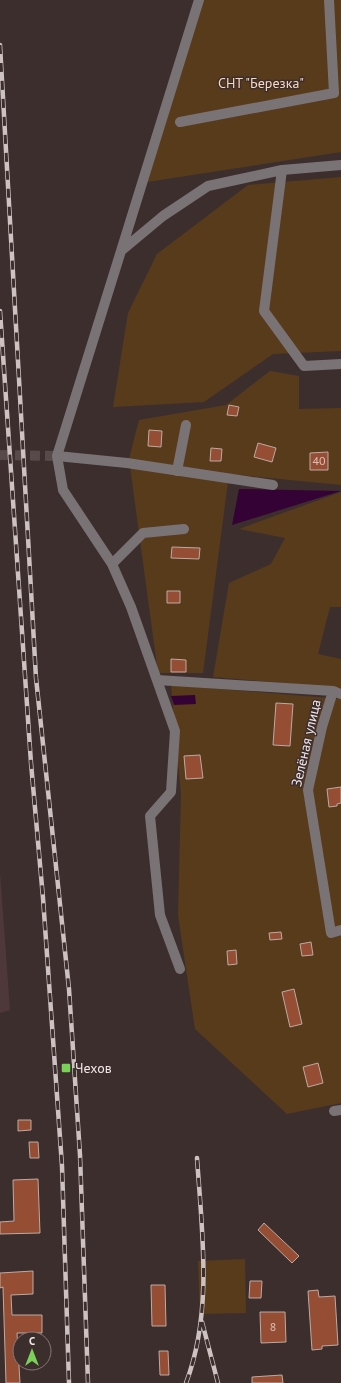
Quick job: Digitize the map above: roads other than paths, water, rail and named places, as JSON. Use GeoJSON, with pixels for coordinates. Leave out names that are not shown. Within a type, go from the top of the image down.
{"type":"FeatureCollection","features":[{"type":"Feature","properties":{"kind":"street"},"geometry":{"type":"LineString","coordinates":[[180,969],[160,915],[150,816],[171,792],[174,731],[131,607],[112,564],[63,490],[58,456],[199,0]]}},
{"type":"Feature","properties":{"kind":"street"},"geometry":{"type":"LineString","coordinates":[[180,122],[337,92],[329,0]]}},
{"type":"Feature","properties":{"kind":"street"},"geometry":{"type":"LineString","coordinates":[[121,251],[163,216],[208,186],[282,170],[341,165]]}},
{"type":"Feature","properties":{"kind":"street"},"geometry":{"type":"LineString","coordinates":[[282,170],[264,311],[304,366],[341,364]]}},
{"type":"Feature","properties":{"kind":"street"},"geometry":{"type":"LineString","coordinates":[[177,471],[186,425]]}},
{"type":"Feature","properties":{"kind":"street"},"geometry":{"type":"LineString","coordinates":[[58,456],[273,485]]}},
{"type":"Feature","properties":{"kind":"street"},"geometry":{"type":"LineString","coordinates":[[112,564],[143,533],[184,529]]}},
{"type":"Feature","properties":{"kind":"street","name":"Зелёная улица"},"geometry":{"type":"LineString","coordinates":[[157,680],[337,692],[322,727],[308,790],[331,933],[341,930]]}},
{"type":"Feature","properties":{"kind":"tunnel"},"geometry":{"type":"LineString","coordinates":[[0,455],[57,456]]}},
{"type":"Feature","properties":{"kind":"railway"},"geometry":{"type":"LineString","coordinates":[[0,45],[36,678],[69,989],[80,1155],[88,1383]]}},
{"type":"Feature","properties":{"kind":"railway"},"geometry":{"type":"LineString","coordinates":[[0,311],[31,763],[43,898],[62,1166],[69,1383]]}},
{"type":"Feature","properties":{"kind":"railway"},"geometry":{"type":"LineString","coordinates":[[186,1383],[200,1328],[203,1300],[203,1243],[197,1158]]}},
{"type":"Feature","properties":{"kind":"railway"},"geometry":{"type":"LineString","coordinates":[[202,1322],[218,1383]]}},
{"type":"Feature","properties":{"kind":"place","name":"Чехов"},"geometry":{"type":"Point","coordinates":[66,1068]}},
{"type":"Feature","properties":{"kind":"park label","name":"СНТ \"Березка\""},"geometry":{"type":"Point","coordinates":[261,83]}}]}
